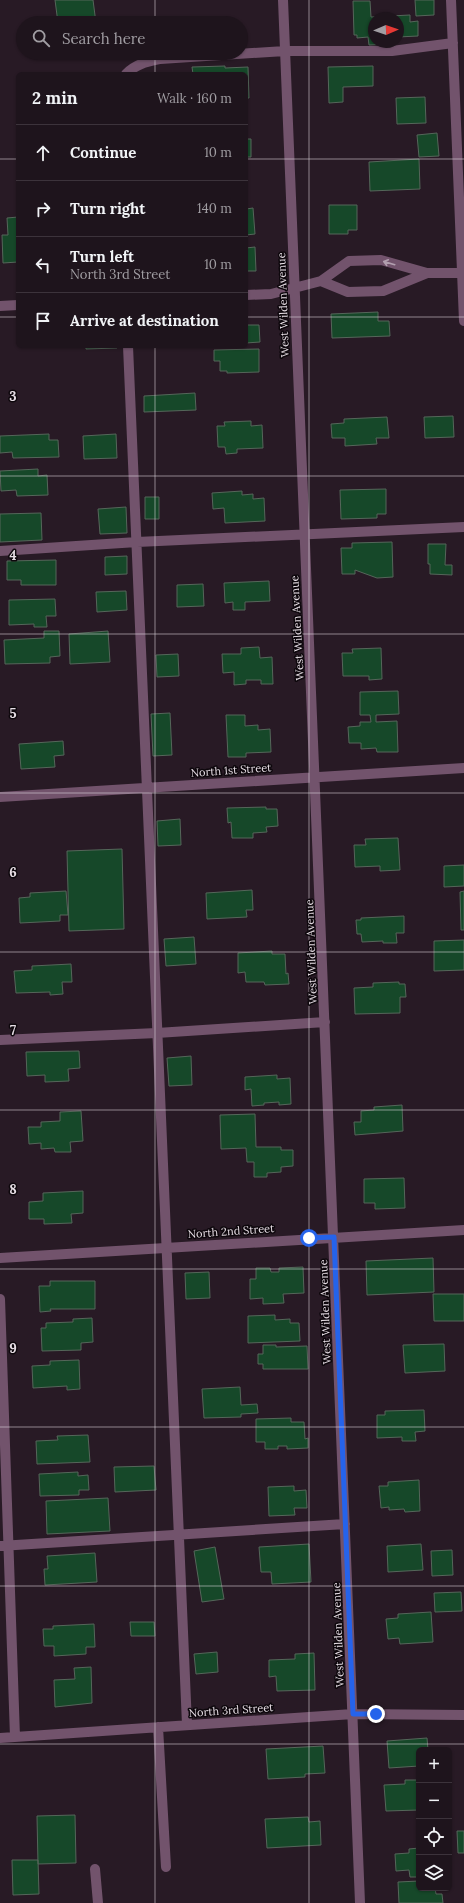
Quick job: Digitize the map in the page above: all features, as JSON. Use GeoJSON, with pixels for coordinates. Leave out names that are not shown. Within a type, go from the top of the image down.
{"type":"FeatureCollection","features":[{"type":"Feature","properties":{"kind":"street","name":"West Wilden Avenue"},"geometry":{"type":"LineString","coordinates":[[283,0],[316,777],[360,1903]]}},
{"type":"Feature","properties":{"kind":"street"},"geometry":{"type":"LineString","coordinates":[[451,0],[464,321]]}},
{"type":"Feature","properties":{"kind":"street"},"geometry":{"type":"LineString","coordinates":[[248,53],[285,51],[392,51],[453,43]]}},
{"type":"Feature","properties":{"kind":"street"},"geometry":{"type":"LineString","coordinates":[[128,72],[143,62],[154,60]]}},
{"type":"Feature","properties":{"kind":"street"},"geometry":{"type":"LineString","coordinates":[[248,296],[270,294],[295,289],[321,281],[349,261],[381,260],[427,273],[463,273]]}},
{"type":"Feature","properties":{"kind":"street"},"geometry":{"type":"LineString","coordinates":[[321,281],[348,292],[383,291],[427,273]]}},
{"type":"Feature","properties":{"kind":"street"},"geometry":{"type":"LineString","coordinates":[[0,306],[16,305]]}},
{"type":"Feature","properties":{"kind":"street"},"geometry":{"type":"LineString","coordinates":[[128,348],[187,1725]]}},
{"type":"Feature","properties":{"kind":"street"},"geometry":{"type":"LineString","coordinates":[[0,551],[137,542],[464,527]]}},
{"type":"Feature","properties":{"kind":"street","name":"North 1st Street"},"geometry":{"type":"LineString","coordinates":[[0,796],[464,768]]}},
{"type":"Feature","properties":{"kind":"street"},"geometry":{"type":"LineString","coordinates":[[0,1040],[157,1033],[325,1022]]}},
{"type":"Feature","properties":{"kind":"street","name":"North 2nd Street"},"geometry":{"type":"LineString","coordinates":[[0,1258],[464,1230]]}},
{"type":"Feature","properties":{"kind":"street"},"geometry":{"type":"LineString","coordinates":[[0,1299],[5,1545],[15,1737]]}},
{"type":"Feature","properties":{"kind":"street"},"geometry":{"type":"LineString","coordinates":[[5,1545],[345,1524]]}},
{"type":"Feature","properties":{"kind":"street","name":"North 3rd Street"},"geometry":{"type":"LineString","coordinates":[[0,1738],[353,1714],[464,1714]]}},
{"type":"Feature","properties":{"kind":"street"},"geometry":{"type":"LineString","coordinates":[[158,1727],[166,1867]]}},
{"type":"Feature","properties":{"kind":"street"},"geometry":{"type":"LineString","coordinates":[[95,1869],[98,1903]]}},
{"type":"Feature","properties":{"kind":"building"},"geometry":{"type":"Polygon","coordinates":[[[55,0],[93,0],[95,16],[57,16],[55,0]]]}},
{"type":"Feature","properties":{"kind":"building"},"geometry":{"type":"Polygon","coordinates":[[[415,0],[434,0],[434,15],[416,16],[415,0]]]}},
{"type":"Feature","properties":{"kind":"building"},"geometry":{"type":"Polygon","coordinates":[[[353,1],[370,1],[371,12],[368,12],[368,37],[357,38],[357,35],[354,35],[353,1]]]}},
{"type":"Feature","properties":{"kind":"building"},"geometry":{"type":"Polygon","coordinates":[[[404,15],[410,15],[410,22],[418,21],[418,36],[404,37],[404,15]]]}},
{"type":"Feature","properties":{"kind":"building"},"geometry":{"type":"Polygon","coordinates":[[[373,66],[373,86],[343,87],[343,102],[329,103],[328,67],[373,66]]]}},
{"type":"Feature","properties":{"kind":"building"},"geometry":{"type":"Polygon","coordinates":[[[192,67],[248,67],[249,98],[248,72],[193,72],[192,67]]]}},
{"type":"Feature","properties":{"kind":"building"},"geometry":{"type":"Polygon","coordinates":[[[425,97],[426,123],[397,124],[396,98],[425,97]]]}},
{"type":"Feature","properties":{"kind":"building"},"geometry":{"type":"Polygon","coordinates":[[[437,133],[439,156],[419,157],[417,135],[437,133]]]}},
{"type":"Feature","properties":{"kind":"building"},"geometry":{"type":"Polygon","coordinates":[[[248,139],[251,139],[251,157],[248,157],[248,139]]]}},
{"type":"Feature","properties":{"kind":"building"},"geometry":{"type":"Polygon","coordinates":[[[419,159],[420,189],[370,191],[369,162],[419,159]]]}},
{"type":"Feature","properties":{"kind":"building"},"geometry":{"type":"Polygon","coordinates":[[[329,205],[357,205],[357,230],[348,230],[348,234],[329,234],[329,205]]]}},
{"type":"Feature","properties":{"kind":"building"},"geometry":{"type":"Polygon","coordinates":[[[253,208],[255,234],[248,235],[248,209],[253,208]]]}},
{"type":"Feature","properties":{"kind":"building"},"geometry":{"type":"Polygon","coordinates":[[[16,217],[16,262],[3,263],[2,235],[8,235],[7,218],[16,217]]]}},
{"type":"Feature","properties":{"kind":"building"},"geometry":{"type":"Polygon","coordinates":[[[255,247],[256,271],[248,271],[248,248],[255,247]]]}},
{"type":"Feature","properties":{"kind":"building"},"geometry":{"type":"Polygon","coordinates":[[[378,312],[378,321],[389,321],[390,336],[332,338],[331,314],[378,312]]]}},
{"type":"Feature","properties":{"kind":"building"},"geometry":{"type":"Polygon","coordinates":[[[248,325],[259,325],[260,342],[248,343],[248,325]]]}},
{"type":"Feature","properties":{"kind":"building"},"geometry":{"type":"Polygon","coordinates":[[[86,348],[117,348],[86,349],[86,348]]]}},
{"type":"Feature","properties":{"kind":"building"},"geometry":{"type":"Polygon","coordinates":[[[259,349],[259,372],[227,373],[227,371],[220,371],[220,361],[214,361],[214,350],[259,349]]]}},
{"type":"Feature","properties":{"kind":"building"},"geometry":{"type":"Polygon","coordinates":[[[195,393],[196,410],[144,412],[144,396],[195,393]]]}},
{"type":"Feature","properties":{"kind":"building"},"geometry":{"type":"Polygon","coordinates":[[[453,416],[454,437],[425,438],[424,417],[453,416]]]}},
{"type":"Feature","properties":{"kind":"building"},"geometry":{"type":"Polygon","coordinates":[[[387,417],[389,438],[376,438],[377,444],[345,446],[345,438],[332,438],[331,424],[344,423],[344,419],[387,417]]]}},
{"type":"Feature","properties":{"kind":"building"},"geometry":{"type":"Polygon","coordinates":[[[251,421],[251,426],[262,425],[263,448],[237,449],[237,453],[226,454],[225,447],[218,447],[217,426],[225,426],[224,422],[251,421]]]}},
{"type":"Feature","properties":{"kind":"building"},"geometry":{"type":"Polygon","coordinates":[[[49,434],[49,440],[58,440],[59,457],[13,458],[12,452],[0,453],[0,436],[49,434]]]}},
{"type":"Feature","properties":{"kind":"building"},"geometry":{"type":"Polygon","coordinates":[[[116,434],[117,458],[84,459],[83,436],[116,434]]]}},
{"type":"Feature","properties":{"kind":"building"},"geometry":{"type":"Polygon","coordinates":[[[38,469],[38,476],[47,475],[48,495],[17,496],[16,490],[1,491],[0,471],[38,469]]]}},
{"type":"Feature","properties":{"kind":"building"},"geometry":{"type":"Polygon","coordinates":[[[386,489],[386,514],[377,514],[377,518],[341,519],[340,490],[386,489]]]}},
{"type":"Feature","properties":{"kind":"building"},"geometry":{"type":"Polygon","coordinates":[[[242,491],[242,495],[253,494],[253,499],[264,498],[265,521],[225,523],[224,508],[213,509],[212,493],[242,491]]]}},
{"type":"Feature","properties":{"kind":"building"},"geometry":{"type":"Polygon","coordinates":[[[145,497],[159,497],[159,519],[145,519],[145,497]]]}},
{"type":"Feature","properties":{"kind":"building"},"geometry":{"type":"Polygon","coordinates":[[[126,507],[127,533],[100,534],[98,509],[126,507]]]}},
{"type":"Feature","properties":{"kind":"building"},"geometry":{"type":"Polygon","coordinates":[[[41,513],[42,540],[0,542],[0,514],[41,513]]]}},
{"type":"Feature","properties":{"kind":"building"},"geometry":{"type":"Polygon","coordinates":[[[392,542],[393,577],[377,578],[355,570],[355,574],[342,574],[341,548],[352,548],[352,543],[392,542]]]}},
{"type":"Feature","properties":{"kind":"building"},"geometry":{"type":"Polygon","coordinates":[[[428,544],[446,544],[445,565],[452,565],[452,575],[430,574],[430,564],[428,564],[428,544]]]}},
{"type":"Feature","properties":{"kind":"building"},"geometry":{"type":"Polygon","coordinates":[[[127,556],[127,574],[105,575],[105,557],[127,556]]]}},
{"type":"Feature","properties":{"kind":"building"},"geometry":{"type":"Polygon","coordinates":[[[56,560],[56,585],[21,585],[21,580],[7,580],[7,561],[56,560]]]}},
{"type":"Feature","properties":{"kind":"building"},"geometry":{"type":"Polygon","coordinates":[[[269,581],[270,601],[245,602],[245,610],[233,610],[233,602],[225,603],[224,583],[269,581]]]}},
{"type":"Feature","properties":{"kind":"building"},"geometry":{"type":"Polygon","coordinates":[[[203,584],[204,606],[177,607],[177,585],[203,584]]]}},
{"type":"Feature","properties":{"kind":"building"},"geometry":{"type":"Polygon","coordinates":[[[126,591],[127,610],[97,612],[96,592],[126,591]]]}},
{"type":"Feature","properties":{"kind":"building"},"geometry":{"type":"Polygon","coordinates":[[[55,599],[56,616],[46,616],[47,627],[34,627],[34,624],[9,625],[9,600],[55,599]]]}},
{"type":"Feature","properties":{"kind":"building"},"geometry":{"type":"Polygon","coordinates":[[[44,631],[59,631],[60,656],[50,657],[50,663],[5,664],[4,640],[44,638],[44,631]]]}},
{"type":"Feature","properties":{"kind":"building"},"geometry":{"type":"Polygon","coordinates":[[[108,631],[110,662],[70,664],[69,634],[108,631]]]}},
{"type":"Feature","properties":{"kind":"building"},"geometry":{"type":"Polygon","coordinates":[[[259,647],[260,658],[272,657],[273,684],[261,684],[261,680],[246,680],[246,684],[234,685],[234,672],[223,673],[222,654],[241,654],[241,648],[259,647]]]}},
{"type":"Feature","properties":{"kind":"building"},"geometry":{"type":"Polygon","coordinates":[[[381,648],[382,679],[369,680],[369,676],[343,676],[342,653],[353,653],[352,649],[381,648]]]}},
{"type":"Feature","properties":{"kind":"building"},"geometry":{"type":"Polygon","coordinates":[[[178,654],[179,676],[157,677],[156,655],[178,654]]]}},
{"type":"Feature","properties":{"kind":"building"},"geometry":{"type":"Polygon","coordinates":[[[398,691],[399,714],[376,715],[376,722],[397,721],[398,752],[377,752],[376,748],[361,749],[361,743],[349,743],[348,727],[360,726],[360,722],[371,722],[370,715],[360,715],[360,692],[398,691]]]}},
{"type":"Feature","properties":{"kind":"building"},"geometry":{"type":"Polygon","coordinates":[[[170,713],[172,755],[153,756],[151,714],[170,713]]]}},
{"type":"Feature","properties":{"kind":"building"},"geometry":{"type":"Polygon","coordinates":[[[226,715],[245,715],[245,726],[258,725],[258,730],[270,729],[271,752],[246,753],[246,757],[228,757],[226,715]]]}},
{"type":"Feature","properties":{"kind":"building"},"geometry":{"type":"Polygon","coordinates":[[[63,741],[64,755],[54,756],[55,767],[21,769],[19,744],[63,741]]]}},
{"type":"Feature","properties":{"kind":"building"},"geometry":{"type":"Polygon","coordinates":[[[266,807],[266,809],[277,809],[278,826],[266,827],[267,832],[253,833],[253,838],[232,838],[231,822],[228,823],[227,808],[266,807]]]}},
{"type":"Feature","properties":{"kind":"building"},"geometry":{"type":"Polygon","coordinates":[[[180,819],[181,845],[158,846],[157,821],[180,819]]]}},
{"type":"Feature","properties":{"kind":"building"},"geometry":{"type":"Polygon","coordinates":[[[398,838],[400,870],[380,871],[380,866],[355,867],[354,845],[366,845],[365,839],[398,838]]]}},
{"type":"Feature","properties":{"kind":"building"},"geometry":{"type":"Polygon","coordinates":[[[122,849],[124,929],[69,931],[67,851],[122,849]]]}},
{"type":"Feature","properties":{"kind":"building"},"geometry":{"type":"Polygon","coordinates":[[[464,865],[464,886],[444,887],[444,866],[464,865]]]}},
{"type":"Feature","properties":{"kind":"building"},"geometry":{"type":"Polygon","coordinates":[[[252,890],[253,910],[246,910],[247,917],[207,919],[206,893],[252,890]]]}},
{"type":"Feature","properties":{"kind":"building"},"geometry":{"type":"Polygon","coordinates":[[[66,891],[68,915],[60,915],[60,921],[20,923],[19,898],[30,897],[30,893],[66,891]]]}},
{"type":"Feature","properties":{"kind":"building"},"geometry":{"type":"Polygon","coordinates":[[[464,891],[464,930],[461,930],[460,892],[464,891]]]}},
{"type":"Feature","properties":{"kind":"building"},"geometry":{"type":"Polygon","coordinates":[[[404,916],[404,933],[396,933],[397,943],[383,943],[383,941],[362,942],[361,934],[357,934],[356,920],[361,920],[361,918],[404,916]]]}},
{"type":"Feature","properties":{"kind":"building"},"geometry":{"type":"Polygon","coordinates":[[[194,937],[196,964],[166,966],[164,939],[194,937]]]}},
{"type":"Feature","properties":{"kind":"building"},"geometry":{"type":"Polygon","coordinates":[[[464,940],[464,970],[434,971],[434,941],[464,940]]]}},
{"type":"Feature","properties":{"kind":"building"},"geometry":{"type":"Polygon","coordinates":[[[272,951],[272,954],[285,954],[286,974],[288,973],[289,984],[265,985],[264,982],[246,982],[245,972],[238,973],[238,953],[272,951]]]}},
{"type":"Feature","properties":{"kind":"building"},"geometry":{"type":"Polygon","coordinates":[[[71,964],[72,982],[62,982],[63,994],[50,995],[50,992],[16,993],[14,971],[32,970],[32,966],[71,964]]]}},
{"type":"Feature","properties":{"kind":"building"},"geometry":{"type":"Polygon","coordinates":[[[399,982],[399,984],[405,984],[406,997],[400,997],[400,1013],[355,1014],[354,988],[373,987],[373,983],[399,982]]]}},
{"type":"Feature","properties":{"kind":"building"},"geometry":{"type":"Polygon","coordinates":[[[79,1051],[80,1068],[68,1069],[69,1081],[45,1082],[45,1075],[27,1076],[26,1052],[79,1051]]]}},
{"type":"Feature","properties":{"kind":"building"},"geometry":{"type":"Polygon","coordinates":[[[191,1056],[192,1085],[169,1086],[167,1058],[191,1056]]]}},
{"type":"Feature","properties":{"kind":"building"},"geometry":{"type":"Polygon","coordinates":[[[277,1075],[277,1079],[290,1078],[291,1104],[279,1105],[279,1102],[264,1103],[264,1105],[252,1106],[251,1089],[245,1090],[245,1077],[277,1075]]]}},
{"type":"Feature","properties":{"kind":"building"},"geometry":{"type":"Polygon","coordinates":[[[402,1105],[403,1131],[355,1135],[354,1122],[361,1122],[361,1111],[374,1110],[374,1107],[402,1105]]]}},
{"type":"Feature","properties":{"kind":"building"},"geometry":{"type":"Polygon","coordinates":[[[81,1111],[83,1141],[70,1142],[71,1152],[55,1152],[54,1148],[41,1149],[41,1143],[29,1144],[28,1127],[41,1127],[41,1122],[60,1121],[60,1112],[81,1111]]]}},
{"type":"Feature","properties":{"kind":"building"},"geometry":{"type":"Polygon","coordinates":[[[255,1114],[256,1147],[281,1147],[281,1150],[293,1150],[293,1166],[281,1167],[281,1172],[267,1173],[267,1177],[254,1177],[254,1162],[247,1162],[246,1148],[221,1149],[220,1115],[255,1114]]]}},
{"type":"Feature","properties":{"kind":"building"},"geometry":{"type":"Polygon","coordinates":[[[404,1178],[405,1208],[375,1209],[375,1203],[364,1203],[364,1179],[404,1178]]]}},
{"type":"Feature","properties":{"kind":"building"},"geometry":{"type":"Polygon","coordinates":[[[83,1191],[83,1213],[71,1214],[72,1223],[44,1224],[44,1219],[29,1219],[29,1202],[43,1201],[43,1193],[83,1191]]]}},
{"type":"Feature","properties":{"kind":"building"},"geometry":{"type":"Polygon","coordinates":[[[433,1258],[434,1292],[367,1295],[366,1261],[433,1258]]]}},
{"type":"Feature","properties":{"kind":"building"},"geometry":{"type":"Polygon","coordinates":[[[303,1267],[304,1293],[283,1294],[284,1303],[263,1304],[263,1298],[250,1299],[250,1279],[256,1279],[256,1268],[270,1268],[271,1272],[279,1272],[279,1268],[303,1267]]]}},
{"type":"Feature","properties":{"kind":"building"},"geometry":{"type":"Polygon","coordinates":[[[209,1272],[210,1298],[186,1299],[185,1273],[209,1272]]]}},
{"type":"Feature","properties":{"kind":"building"},"geometry":{"type":"Polygon","coordinates":[[[50,1281],[95,1281],[95,1309],[50,1309],[51,1311],[40,1312],[39,1286],[50,1286],[50,1281]]]}},
{"type":"Feature","properties":{"kind":"building"},"geometry":{"type":"Polygon","coordinates":[[[433,1294],[464,1294],[464,1321],[434,1321],[433,1294]]]}},
{"type":"Feature","properties":{"kind":"building"},"geometry":{"type":"Polygon","coordinates":[[[275,1315],[275,1320],[290,1319],[290,1323],[299,1323],[300,1341],[248,1343],[248,1316],[275,1315]]]}},
{"type":"Feature","properties":{"kind":"building"},"geometry":{"type":"Polygon","coordinates":[[[92,1318],[93,1342],[81,1343],[81,1350],[42,1351],[41,1328],[46,1328],[46,1323],[73,1322],[73,1319],[92,1318]]]}},
{"type":"Feature","properties":{"kind":"building"},"geometry":{"type":"Polygon","coordinates":[[[444,1344],[445,1371],[405,1373],[403,1345],[444,1344]]]}},
{"type":"Feature","properties":{"kind":"building"},"geometry":{"type":"Polygon","coordinates":[[[263,1345],[276,1345],[276,1347],[307,1346],[308,1369],[263,1369],[263,1364],[258,1364],[258,1354],[263,1354],[263,1345]]]}},
{"type":"Feature","properties":{"kind":"building"},"geometry":{"type":"Polygon","coordinates":[[[79,1360],[80,1389],[67,1390],[67,1386],[33,1388],[32,1366],[50,1365],[50,1361],[79,1360]]]}},
{"type":"Feature","properties":{"kind":"building"},"geometry":{"type":"Polygon","coordinates":[[[240,1387],[241,1405],[257,1404],[258,1413],[241,1414],[241,1417],[204,1418],[202,1389],[240,1387]]]}},
{"type":"Feature","properties":{"kind":"building"},"geometry":{"type":"Polygon","coordinates":[[[424,1410],[425,1431],[415,1432],[416,1441],[402,1441],[402,1437],[377,1438],[377,1415],[385,1415],[385,1411],[424,1410]]]}},
{"type":"Feature","properties":{"kind":"building"},"geometry":{"type":"Polygon","coordinates":[[[291,1418],[291,1422],[304,1422],[305,1439],[308,1438],[308,1448],[287,1449],[287,1446],[278,1446],[278,1449],[265,1449],[265,1442],[256,1442],[256,1419],[291,1418]]]}},
{"type":"Feature","properties":{"kind":"building"},"geometry":{"type":"Polygon","coordinates":[[[88,1435],[90,1462],[37,1464],[36,1441],[58,1440],[57,1436],[88,1435]]]}},
{"type":"Feature","properties":{"kind":"building"},"geometry":{"type":"Polygon","coordinates":[[[154,1466],[156,1490],[115,1492],[114,1467],[154,1466]]]}},
{"type":"Feature","properties":{"kind":"building"},"geometry":{"type":"Polygon","coordinates":[[[78,1472],[78,1476],[88,1475],[89,1490],[79,1490],[79,1495],[40,1496],[39,1474],[78,1472]]]}},
{"type":"Feature","properties":{"kind":"building"},"geometry":{"type":"Polygon","coordinates":[[[419,1480],[420,1511],[405,1512],[404,1509],[389,1510],[389,1507],[381,1508],[379,1486],[388,1486],[388,1482],[419,1480]]]}},
{"type":"Feature","properties":{"kind":"building"},"geometry":{"type":"Polygon","coordinates":[[[294,1486],[294,1491],[306,1490],[307,1508],[294,1508],[295,1515],[269,1516],[268,1487],[294,1486]]]}},
{"type":"Feature","properties":{"kind":"building"},"geometry":{"type":"Polygon","coordinates":[[[108,1498],[110,1531],[47,1534],[46,1501],[108,1498]]]}},
{"type":"Feature","properties":{"kind":"building"},"geometry":{"type":"Polygon","coordinates":[[[309,1544],[311,1582],[272,1584],[271,1572],[261,1572],[259,1547],[309,1544]]]}},
{"type":"Feature","properties":{"kind":"building"},"geometry":{"type":"Polygon","coordinates":[[[421,1544],[423,1570],[388,1572],[387,1546],[421,1544]]]}},
{"type":"Feature","properties":{"kind":"building"},"geometry":{"type":"Polygon","coordinates":[[[215,1547],[224,1599],[202,1602],[194,1551],[215,1547]]]}},
{"type":"Feature","properties":{"kind":"building"},"geometry":{"type":"Polygon","coordinates":[[[452,1550],[453,1575],[432,1576],[431,1551],[452,1550]]]}},
{"type":"Feature","properties":{"kind":"building"},"geometry":{"type":"Polygon","coordinates":[[[95,1553],[97,1582],[45,1585],[44,1569],[48,1569],[47,1556],[95,1553]]]}},
{"type":"Feature","properties":{"kind":"building"},"geometry":{"type":"Polygon","coordinates":[[[461,1592],[462,1611],[435,1612],[434,1593],[461,1592]]]}},
{"type":"Feature","properties":{"kind":"building"},"geometry":{"type":"Polygon","coordinates":[[[431,1612],[433,1642],[400,1644],[399,1638],[388,1639],[386,1619],[398,1618],[398,1614],[431,1612]]]}},
{"type":"Feature","properties":{"kind":"building"},"geometry":{"type":"Polygon","coordinates":[[[130,1622],[154,1622],[155,1636],[131,1636],[130,1622]]]}},
{"type":"Feature","properties":{"kind":"building"},"geometry":{"type":"Polygon","coordinates":[[[94,1624],[95,1647],[86,1647],[86,1654],[54,1656],[54,1646],[44,1646],[43,1629],[53,1629],[53,1626],[94,1624]]]}},
{"type":"Feature","properties":{"kind":"building"},"geometry":{"type":"Polygon","coordinates":[[[217,1652],[218,1672],[196,1674],[194,1654],[217,1652]]]}},
{"type":"Feature","properties":{"kind":"building"},"geometry":{"type":"Polygon","coordinates":[[[314,1653],[315,1690],[277,1691],[276,1676],[269,1677],[269,1660],[295,1659],[295,1654],[314,1653]]]}},
{"type":"Feature","properties":{"kind":"building"},"geometry":{"type":"Polygon","coordinates":[[[91,1667],[92,1703],[55,1707],[54,1680],[75,1679],[74,1668],[91,1667]]]}},
{"type":"Feature","properties":{"kind":"building"},"geometry":{"type":"Polygon","coordinates":[[[427,1738],[428,1747],[416,1747],[416,1766],[389,1768],[387,1741],[427,1738]]]}},
{"type":"Feature","properties":{"kind":"building"},"geometry":{"type":"Polygon","coordinates":[[[323,1746],[325,1773],[305,1774],[305,1777],[268,1779],[266,1749],[323,1746]]]}},
{"type":"Feature","properties":{"kind":"building"},"geometry":{"type":"Polygon","coordinates":[[[405,1780],[416,1780],[416,1810],[386,1811],[384,1785],[405,1784],[405,1780]]]}},
{"type":"Feature","properties":{"kind":"building"},"geometry":{"type":"Polygon","coordinates":[[[75,1815],[76,1863],[38,1864],[37,1816],[75,1815]]]}},
{"type":"Feature","properties":{"kind":"building"},"geometry":{"type":"Polygon","coordinates":[[[308,1817],[309,1822],[320,1821],[321,1845],[267,1848],[265,1819],[308,1817]]]}},
{"type":"Feature","properties":{"kind":"building"},"geometry":{"type":"Polygon","coordinates":[[[457,1831],[464,1831],[464,1853],[458,1853],[457,1831]]]}},
{"type":"Feature","properties":{"kind":"building"},"geometry":{"type":"Polygon","coordinates":[[[416,1848],[416,1877],[410,1877],[409,1870],[396,1871],[395,1854],[409,1853],[409,1849],[416,1848]]]}},
{"type":"Feature","properties":{"kind":"building"},"geometry":{"type":"Polygon","coordinates":[[[12,1860],[38,1860],[39,1894],[13,1895],[12,1860]]]}},
{"type":"Feature","properties":{"kind":"building"},"geometry":{"type":"Polygon","coordinates":[[[416,1881],[416,1891],[436,1891],[436,1894],[442,1894],[443,1903],[399,1903],[398,1882],[416,1881]]]}},
{"type":"Feature","properties":{"kind":"route"},"geometry":{"type":"LineString","coordinates":[[309,1238],[334,1237],[353,1714],[376,1714]]}}]}
